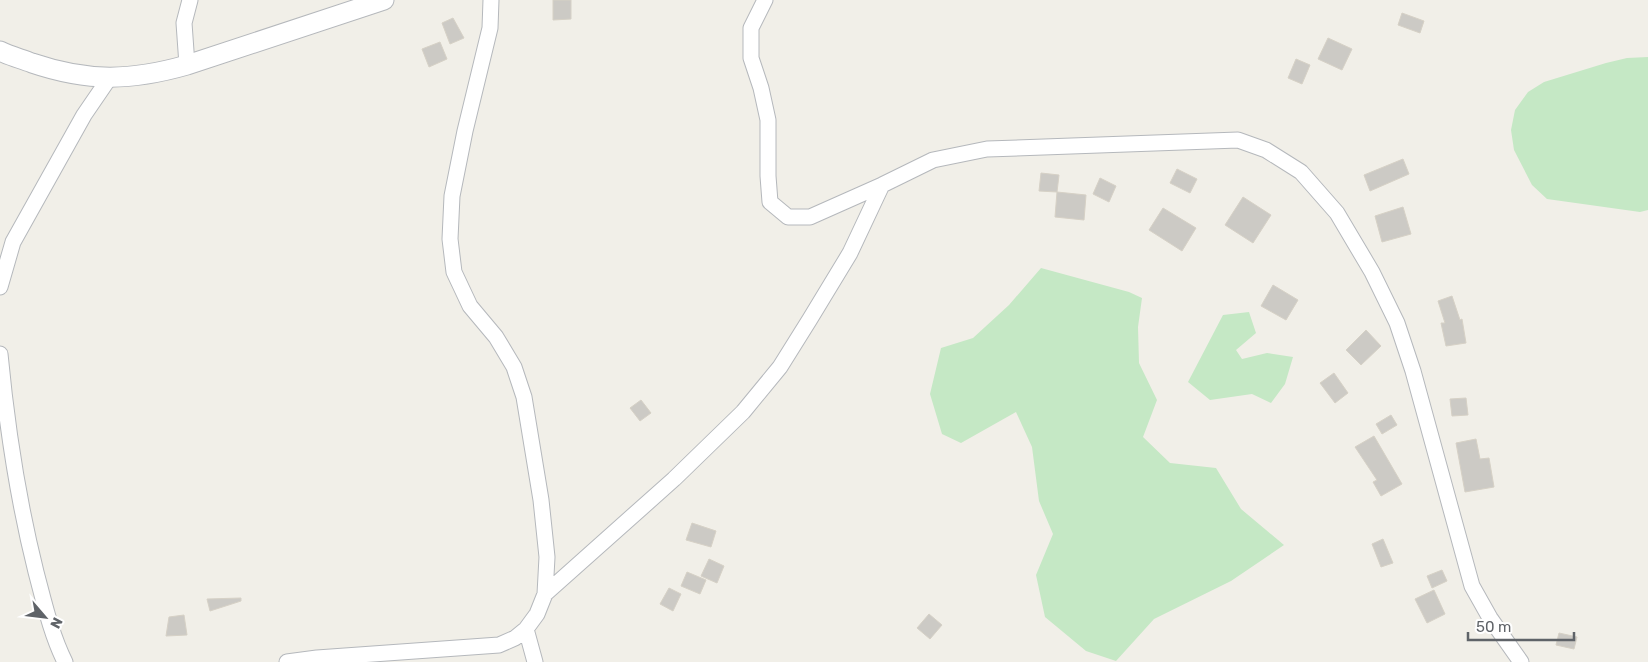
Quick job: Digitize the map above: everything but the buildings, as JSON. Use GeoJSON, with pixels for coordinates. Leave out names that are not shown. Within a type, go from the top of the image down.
{"type":"FeatureCollection","features":[{"type":"Feature","properties":{"kind":"street"},"geometry":{"type":"LineString","coordinates":[[187,65],[184,23],[190,0]]}},
{"type":"Feature","properties":{"kind":"street"},"geometry":{"type":"LineString","coordinates":[[0,51],[56,71],[91,77],[125,77],[159,73],[384,0]]}},
{"type":"Feature","properties":{"kind":"street"},"geometry":{"type":"LineString","coordinates":[[287,662],[317,658],[499,645],[515,638],[526,629],[536,614],[545,594],[547,557],[541,500],[524,397],[514,366],[496,337],[470,306],[454,272],[450,239],[452,196],[465,131],[490,28],[491,0]]}},
{"type":"Feature","properties":{"kind":"street"},"geometry":{"type":"LineString","coordinates":[[765,0],[751,28],[751,58],[761,88],[768,120],[770,202],[788,217],[810,217],[933,160],[987,149],[1238,140],[1266,150],[1301,172],[1338,213],[1372,272],[1397,323],[1414,371],[1472,586],[1490,618],[1521,662]]}},
{"type":"Feature","properties":{"kind":"street"},"geometry":{"type":"LineString","coordinates":[[0,287],[13,242],[84,115],[110,77]]}},
{"type":"Feature","properties":{"kind":"street"},"geometry":{"type":"LineString","coordinates":[[545,594],[674,479],[744,412],[780,367],[850,253],[882,185]]}},
{"type":"Feature","properties":{"kind":"street"},"geometry":{"type":"LineString","coordinates":[[0,354],[8,426],[30,548],[46,609],[66,662]]}},
{"type":"Feature","properties":{"kind":"street"},"geometry":{"type":"LineString","coordinates":[[526,629],[535,662]]}},
{"type":"Feature","properties":{"kind":"green space"},"geometry":{"type":"Polygon","coordinates":[[[1648,57],[1648,210],[1640,212],[1547,199],[1532,185],[1514,150],[1511,130],[1515,110],[1528,92],[1544,82],[1606,63],[1627,58],[1648,57]]]}},
{"type":"Feature","properties":{"kind":"green space"},"geometry":{"type":"Polygon","coordinates":[[[1041,268],[1129,292],[1142,298],[1138,327],[1139,363],[1157,400],[1143,437],[1170,463],[1216,468],[1241,509],[1284,545],[1231,581],[1154,619],[1116,661],[1086,651],[1045,617],[1036,575],[1053,534],[1039,501],[1032,447],[1016,412],[961,443],[942,434],[930,394],[941,348],[973,338],[1009,305],[1041,268]]]}},
{"type":"Feature","properties":{"kind":"green space"},"geometry":{"type":"Polygon","coordinates":[[[1249,312],[1256,333],[1236,350],[1242,359],[1267,353],[1293,357],[1285,384],[1271,403],[1252,394],[1210,400],[1188,382],[1223,315],[1249,312]]]}}]}
